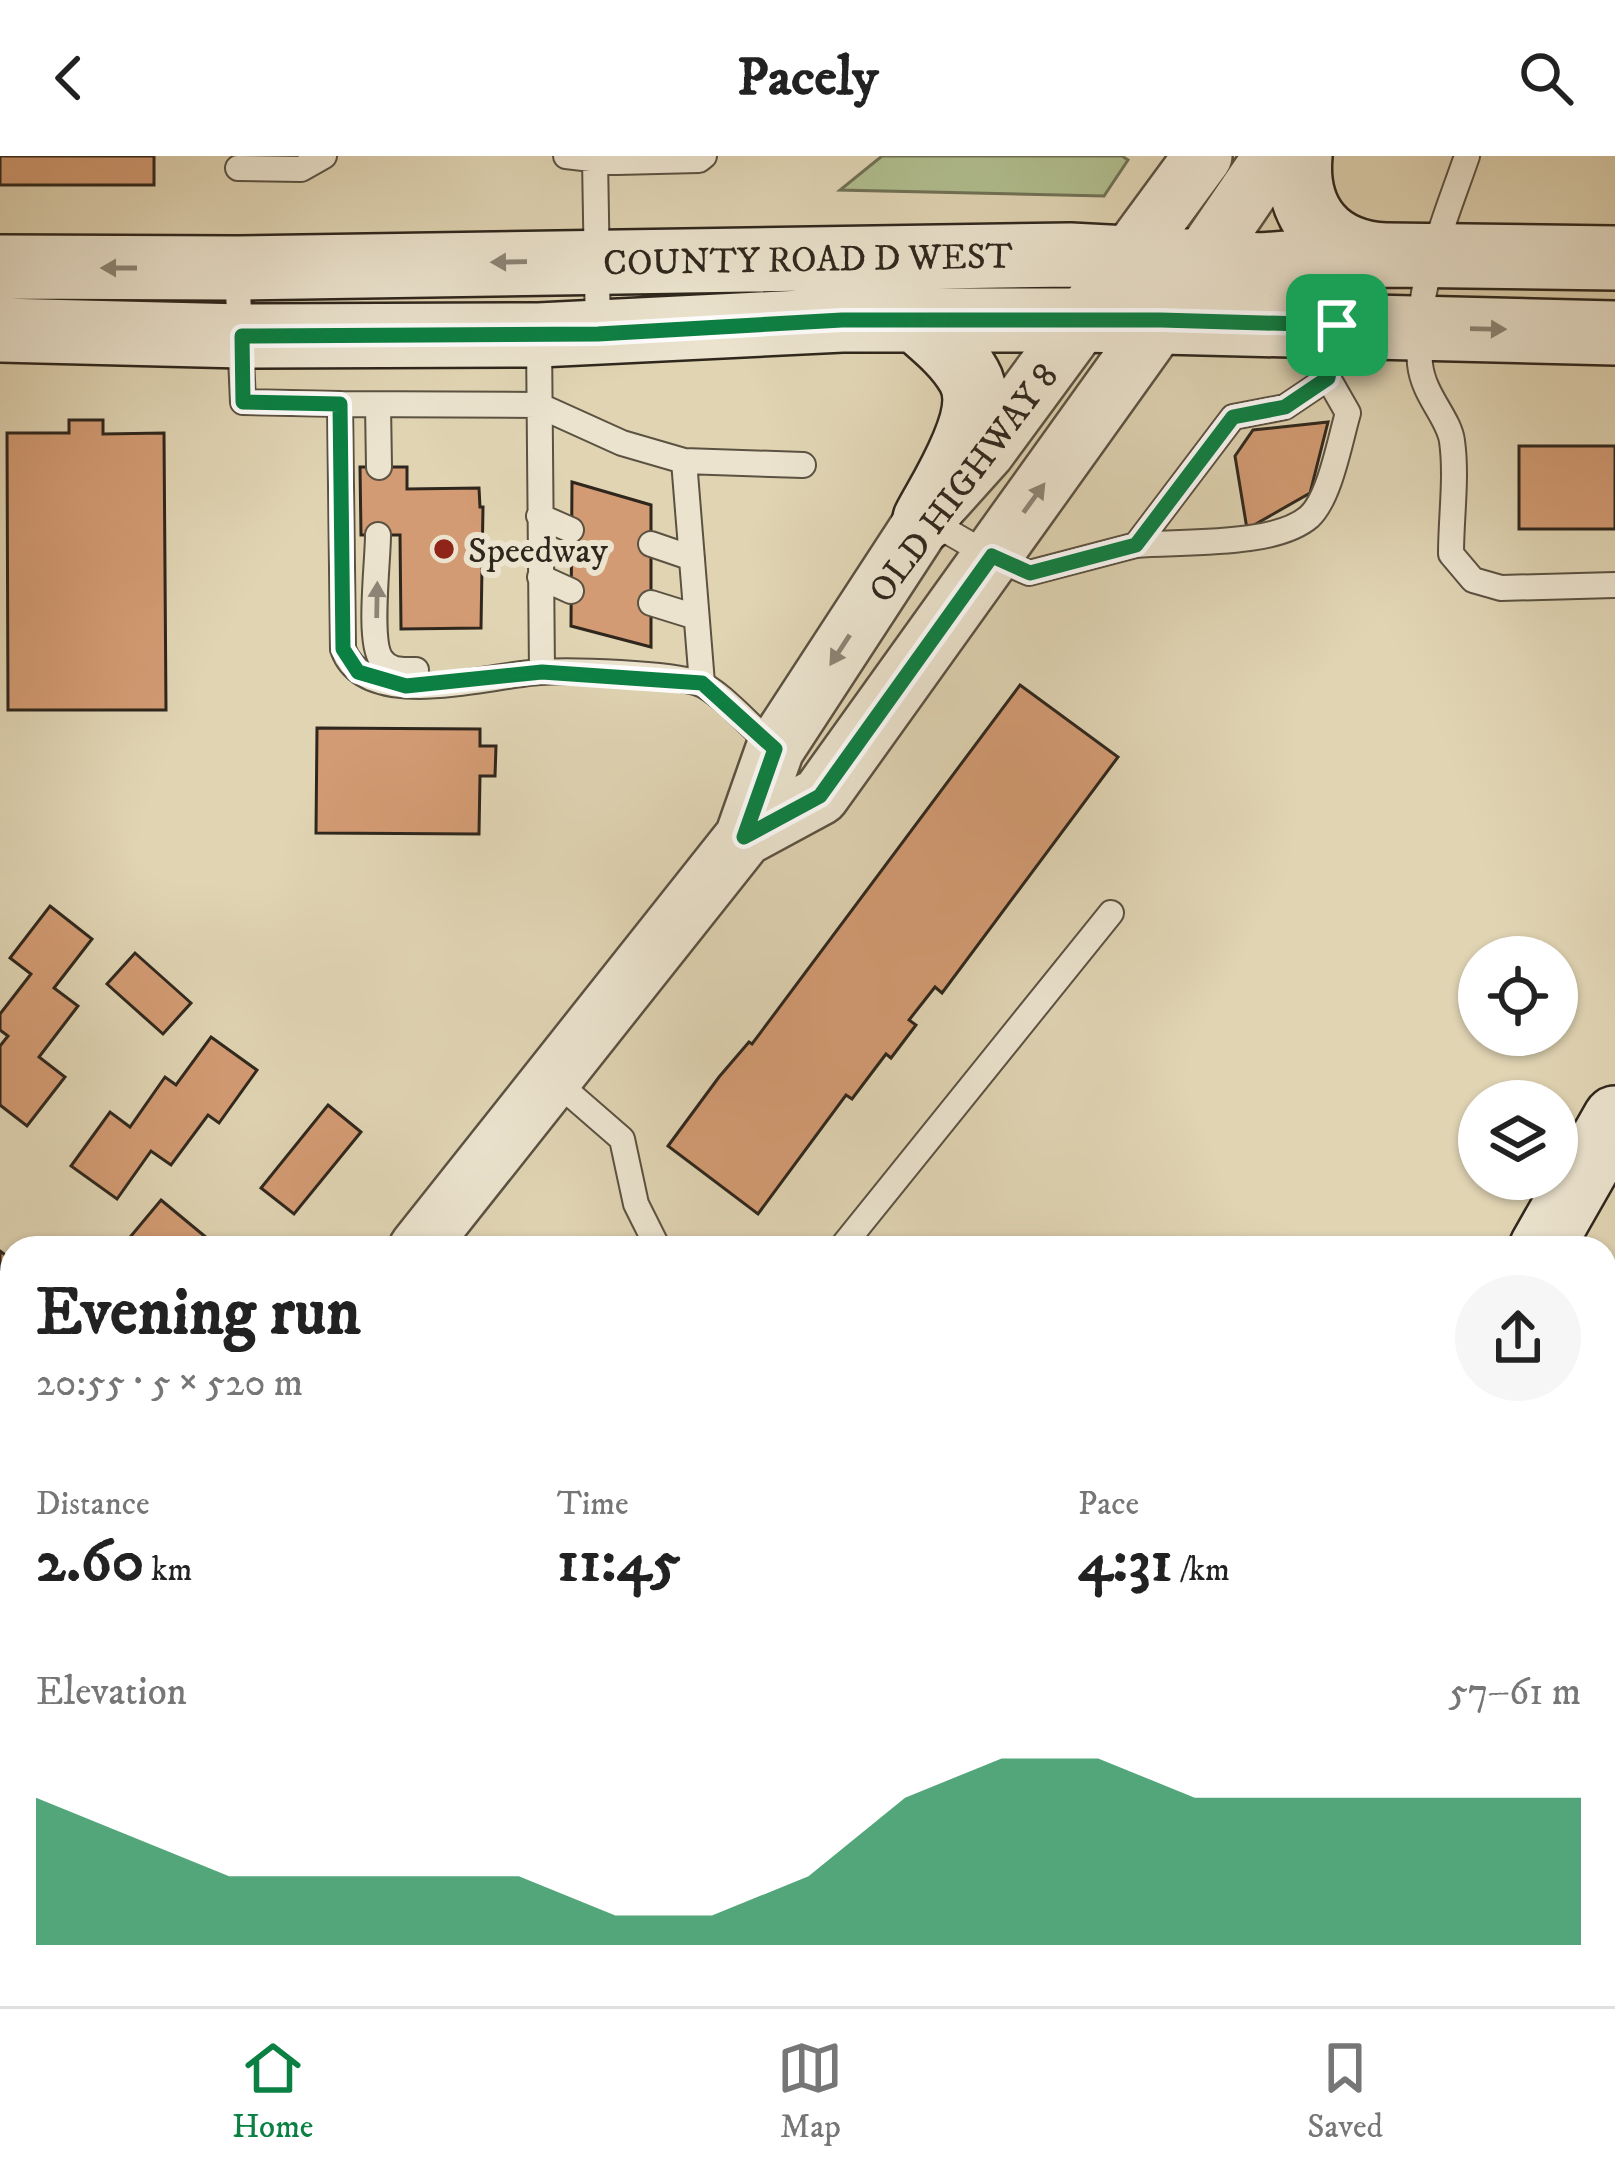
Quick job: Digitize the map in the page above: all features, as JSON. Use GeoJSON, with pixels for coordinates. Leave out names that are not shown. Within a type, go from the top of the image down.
{"type":"FeatureCollection","features":[{"type":"Feature","properties":{"kind":"main road"},"geometry":{"type":"LineString","coordinates":[[1300,156],[1298,180],[1323,234],[1359,254],[1409,255]]}},
{"type":"Feature","properties":{"kind":"main road","name":"COUNTY ROAD D WEST"},"geometry":{"type":"LineString","coordinates":[[0,267],[1046,256],[1262,266],[1409,255],[1615,258]]}},
{"type":"Feature","properties":{"kind":"main road","name":"COUNTY ROAD D WEST"},"geometry":{"type":"LineString","coordinates":[[0,330],[242,336],[569,335],[842,320],[1161,320],[1333,352],[1420,328],[1615,332]]}},
{"type":"Feature","properties":{"kind":"main road"},"geometry":{"type":"LineString","coordinates":[[916,320],[952,351],[972,379],[977,407],[925,519]]}},
{"type":"Feature","properties":{"kind":"main road"},"geometry":{"type":"LineString","coordinates":[[1548,1236],[1615,1118]]}},
{"type":"Feature","properties":{"kind":"street","name":"OLD HIGHWAY 8"},"geometry":{"type":"LineString","coordinates":[[427,1236],[744,837],[775,749],[925,519],[986,452],[1203,156]]}},
{"type":"Feature","properties":{"kind":"street","name":"OLD HIGHWAY 8"},"geometry":{"type":"LineString","coordinates":[[744,837],[820,796],[1273,156]]}},
{"type":"Feature","properties":{"kind":"lane"},"geometry":{"type":"LineString","coordinates":[[238,168],[301,169],[324,156]]}},
{"type":"Feature","properties":{"kind":"lane"},"geometry":{"type":"LineString","coordinates":[[566,156],[679,160],[704,156]]}},
{"type":"Feature","properties":{"kind":"lane"},"geometry":{"type":"LineString","coordinates":[[1467,156],[1409,255],[1420,328],[1420,369],[1431,403],[1452,436],[1451,554],[1473,580],[1501,588],[1615,585]]}},
{"type":"Feature","properties":{"kind":"lane"},"geometry":{"type":"LineString","coordinates":[[542,672],[538,405],[597,260],[595,159]]}},
{"type":"Feature","properties":{"kind":"lane"},"geometry":{"type":"LineString","coordinates":[[237,268],[243,402],[538,405],[622,443],[684,461],[803,464]]}},
{"type":"Feature","properties":{"kind":"lane"},"geometry":{"type":"LineString","coordinates":[[925,519],[1030,573],[1136,545],[1275,534],[1310,515],[1329,481],[1348,413],[1333,352]]}},
{"type":"Feature","properties":{"kind":"lane"},"geometry":{"type":"LineString","coordinates":[[1136,545],[1233,417],[1285,407],[1333,352]]}},
{"type":"Feature","properties":{"kind":"lane"},"geometry":{"type":"LineString","coordinates":[[340,404],[343,649],[358,672],[383,682],[429,686],[542,672],[702,683],[775,749]]}},
{"type":"Feature","properties":{"kind":"lane"},"geometry":{"type":"LineString","coordinates":[[378,405],[379,467]]}},
{"type":"Feature","properties":{"kind":"lane"},"geometry":{"type":"LineString","coordinates":[[684,461],[702,683]]}},
{"type":"Feature","properties":{"kind":"lane"},"geometry":{"type":"LineString","coordinates":[[539,515],[572,530]]}},
{"type":"Feature","properties":{"kind":"lane"},"geometry":{"type":"LineString","coordinates":[[378,536],[376,638],[380,659],[394,670],[441,670],[464,681]]}},
{"type":"Feature","properties":{"kind":"lane"},"geometry":{"type":"LineString","coordinates":[[651,544],[692,558]]}},
{"type":"Feature","properties":{"kind":"lane"},"geometry":{"type":"LineString","coordinates":[[540,577],[571,591]]}},
{"type":"Feature","properties":{"kind":"lane"},"geometry":{"type":"LineString","coordinates":[[651,603],[696,617]]}},
{"type":"Feature","properties":{"kind":"lane"},"geometry":{"type":"LineString","coordinates":[[851,1236],[1111,913]]}},
{"type":"Feature","properties":{"kind":"lane"},"geometry":{"type":"LineString","coordinates":[[551,1077],[622,1139],[636,1204],[652,1236]]}},
{"type":"Feature","properties":{"kind":"green space"},"geometry":{"type":"Polygon","coordinates":[[[882,156],[1122,156],[1128,160],[1104,196],[840,190],[882,156]]]}},
{"type":"Feature","properties":{"kind":"building"},"geometry":{"type":"Polygon","coordinates":[[[0,156],[154,156],[154,185],[0,185],[0,156]]]}},
{"type":"Feature","properties":{"kind":"building"},"geometry":{"type":"Polygon","coordinates":[[[69,420],[103,420],[103,434],[164,433],[166,710],[8,710],[7,433],[69,433],[69,420]]]}},
{"type":"Feature","properties":{"kind":"building"},"geometry":{"type":"Polygon","coordinates":[[[1328,422],[1310,493],[1247,529],[1235,456],[1253,430],[1328,422]]]}},
{"type":"Feature","properties":{"kind":"building"},"geometry":{"type":"Polygon","coordinates":[[[1519,446],[1615,446],[1615,529],[1519,529],[1519,446]]]}},
{"type":"Feature","properties":{"kind":"building"},"geometry":{"type":"Polygon","coordinates":[[[360,467],[407,467],[407,489],[479,488],[483,507],[481,628],[401,629],[400,535],[361,535],[360,467]]]}},
{"type":"Feature","properties":{"kind":"building"},"geometry":{"type":"Polygon","coordinates":[[[572,482],[651,505],[651,647],[571,626],[572,482]]]}},
{"type":"Feature","properties":{"kind":"building"},"geometry":{"type":"Polygon","coordinates":[[[1020,685],[1118,757],[942,993],[935,987],[909,1020],[916,1025],[891,1058],[886,1054],[852,1099],[846,1095],[758,1214],[668,1146],[719,1077],[752,1044],[1020,685]]]}},
{"type":"Feature","properties":{"kind":"building"},"geometry":{"type":"Polygon","coordinates":[[[317,728],[480,729],[480,746],[496,746],[495,776],[480,776],[479,834],[316,833],[317,728]]]}},
{"type":"Feature","properties":{"kind":"building"},"geometry":{"type":"Polygon","coordinates":[[[50,906],[92,939],[54,988],[78,1006],[39,1057],[65,1077],[27,1126],[0,1105],[0,1046],[8,1036],[0,1030],[0,1014],[31,974],[10,958],[50,906]]]}},
{"type":"Feature","properties":{"kind":"building"},"geometry":{"type":"Polygon","coordinates":[[[135,953],[191,1003],[163,1034],[107,984],[135,953]]]}},
{"type":"Feature","properties":{"kind":"building"},"geometry":{"type":"Polygon","coordinates":[[[211,1037],[257,1070],[219,1123],[208,1115],[171,1165],[151,1151],[117,1199],[71,1166],[110,1112],[130,1127],[165,1077],[176,1085],[211,1037]]]}},
{"type":"Feature","properties":{"kind":"building"},"geometry":{"type":"Polygon","coordinates":[[[328,1105],[361,1132],[294,1214],[261,1188],[328,1105]]]}},
{"type":"Feature","properties":{"kind":"building"},"geometry":{"type":"Polygon","coordinates":[[[161,1200],[204,1236],[131,1236],[161,1200]]]}},
{"type":"Feature","properties":{"kind":"place","name":"Speedway"},"geometry":{"type":"Point","coordinates":[444,549]}},
{"type":"Feature","properties":{"kind":"route"},"geometry":{"type":"LineString","coordinates":[[842,320],[1337,325],[1328,378],[1285,407],[1233,417],[1136,545],[1030,573],[992,556],[820,796],[744,837],[775,749],[702,683],[542,672],[406,686],[369,679],[358,672],[343,649],[340,404],[243,402],[242,336],[598,334],[842,320]]}}]}
